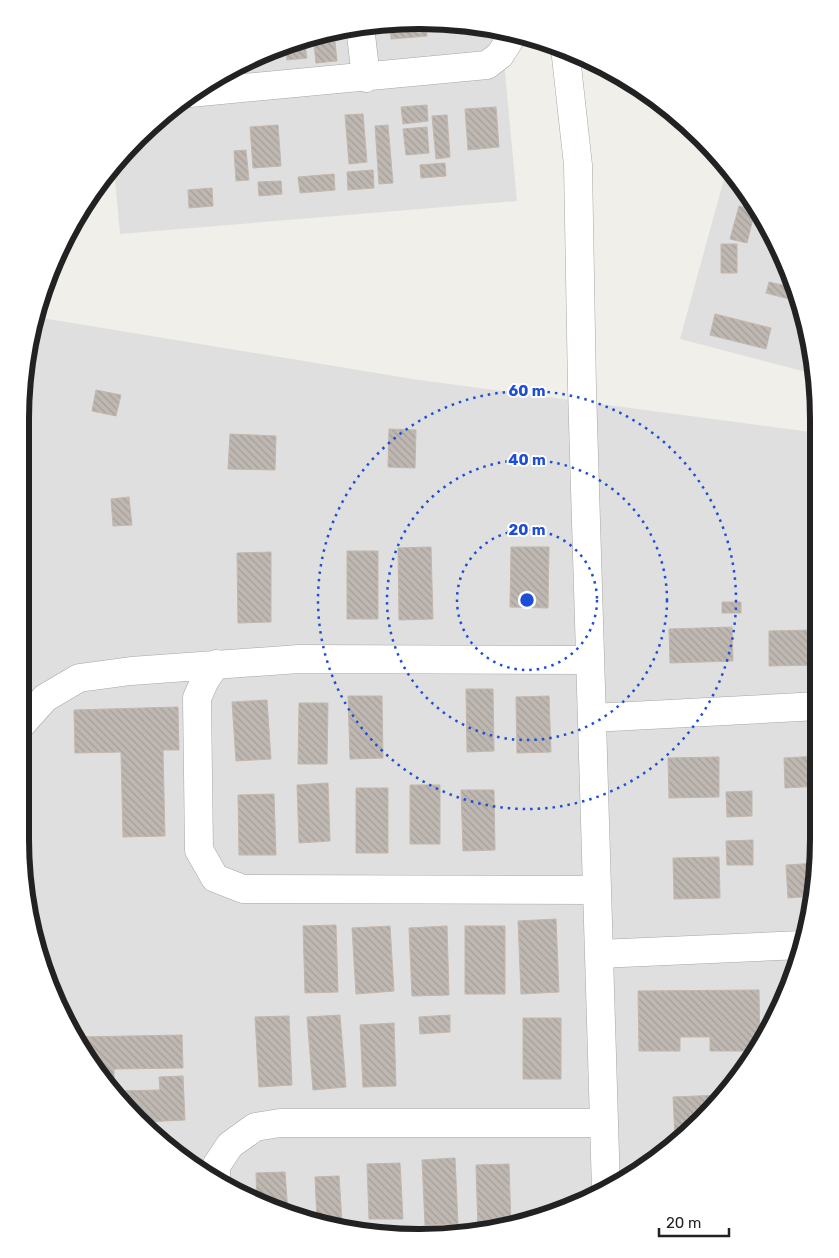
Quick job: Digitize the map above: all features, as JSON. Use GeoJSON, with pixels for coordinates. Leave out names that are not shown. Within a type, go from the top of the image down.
{"type":"FeatureCollection","features":[{"type":"Feature","properties":{"kind":"street"},"geometry":{"type":"LineString","coordinates":[[361,33],[366,78]]}},
{"type":"Feature","properties":{"kind":"street"},"geometry":{"type":"LineString","coordinates":[[207,92],[366,78],[487,65],[500,55],[510,39]]}},
{"type":"Feature","properties":{"kind":"street"},"geometry":{"type":"LineString","coordinates":[[566,57],[578,165],[590,660],[606,1182]]}},
{"type":"Feature","properties":{"kind":"street"},"geometry":{"type":"LineString","coordinates":[[29,716],[45,698],[79,678],[216,664],[299,659],[590,660]]}},
{"type":"Feature","properties":{"kind":"street"},"geometry":{"type":"LineString","coordinates":[[216,664],[205,680],[197,698],[199,850],[215,878],[243,889],[597,890]]}},
{"type":"Feature","properties":{"kind":"street"},"geometry":{"type":"LineString","coordinates":[[592,718],[810,706]]}},
{"type":"Feature","properties":{"kind":"street"},"geometry":{"type":"LineString","coordinates":[[599,954],[795,945]]}},
{"type":"Feature","properties":{"kind":"street"},"geometry":{"type":"LineString","coordinates":[[216,1172],[216,1166],[230,1145],[256,1127],[280,1123],[604,1123]]}},
{"type":"Feature","properties":{"kind":"shaded area"},"geometry":{"type":"Polygon","coordinates":[[[420,29],[445,30],[502,37],[517,201],[120,234],[115,175],[143,143],[182,109],[224,81],[247,69],[294,49],[343,36],[368,32],[420,29]]]}},
{"type":"Feature","properties":{"kind":"shaded area"},"geometry":{"type":"Polygon","coordinates":[[[725,176],[758,224],[781,270],[797,318],[807,372],[680,339],[725,176]]]}},
{"type":"Feature","properties":{"kind":"shaded area"},"geometry":{"type":"Polygon","coordinates":[[[42,318],[419,380],[810,432],[809,864],[807,890],[797,940],[781,988],[770,1011],[758,1034],[730,1076],[696,1115],[657,1149],[615,1177],[569,1200],[521,1216],[471,1226],[420,1229],[368,1226],[343,1222],[294,1209],[270,1200],[224,1177],[202,1163],[182,1149],[143,1115],[109,1076],[95,1056],[81,1034],[58,988],[49,964],[36,915],[32,890],[29,838],[29,420],[32,368],[42,318]]]}},
{"type":"Feature","properties":{"kind":"building"},"geometry":{"type":"Polygon","coordinates":[[[427,29],[427,36],[391,39],[390,30],[427,29]]]}},
{"type":"Feature","properties":{"kind":"building"},"geometry":{"type":"Polygon","coordinates":[[[444,30],[460,31],[444,32],[444,30]]]}},
{"type":"Feature","properties":{"kind":"building"},"geometry":{"type":"Polygon","coordinates":[[[335,42],[337,61],[316,63],[314,44],[335,42]]]}},
{"type":"Feature","properties":{"kind":"building"},"geometry":{"type":"Polygon","coordinates":[[[305,46],[307,58],[287,60],[286,52],[305,46]]]}},
{"type":"Feature","properties":{"kind":"building"},"geometry":{"type":"Polygon","coordinates":[[[427,105],[428,121],[403,124],[401,107],[427,105]]]}},
{"type":"Feature","properties":{"kind":"building"},"geometry":{"type":"Polygon","coordinates":[[[496,107],[499,147],[468,150],[465,109],[496,107]]]}},
{"type":"Feature","properties":{"kind":"building"},"geometry":{"type":"Polygon","coordinates":[[[363,114],[367,162],[349,164],[345,115],[363,114]]]}},
{"type":"Feature","properties":{"kind":"building"},"geometry":{"type":"Polygon","coordinates":[[[447,115],[450,157],[436,159],[432,116],[447,115]]]}},
{"type":"Feature","properties":{"kind":"building"},"geometry":{"type":"Polygon","coordinates":[[[278,125],[281,166],[253,168],[250,127],[278,125]]]}},
{"type":"Feature","properties":{"kind":"building"},"geometry":{"type":"Polygon","coordinates":[[[388,125],[393,183],[379,184],[375,126],[388,125]]]}},
{"type":"Feature","properties":{"kind":"building"},"geometry":{"type":"Polygon","coordinates":[[[427,127],[429,153],[406,155],[403,129],[427,127]]]}},
{"type":"Feature","properties":{"kind":"building"},"geometry":{"type":"Polygon","coordinates":[[[246,150],[249,180],[236,181],[234,151],[246,150]]]}},
{"type":"Feature","properties":{"kind":"building"},"geometry":{"type":"Polygon","coordinates":[[[445,163],[446,176],[421,178],[420,165],[445,163]]]}},
{"type":"Feature","properties":{"kind":"building"},"geometry":{"type":"Polygon","coordinates":[[[373,170],[374,188],[348,190],[347,172],[373,170]]]}},
{"type":"Feature","properties":{"kind":"building"},"geometry":{"type":"Polygon","coordinates":[[[334,174],[335,190],[300,193],[298,177],[334,174]]]}},
{"type":"Feature","properties":{"kind":"building"},"geometry":{"type":"Polygon","coordinates":[[[281,181],[282,194],[259,196],[258,182],[281,181]]]}},
{"type":"Feature","properties":{"kind":"building"},"geometry":{"type":"Polygon","coordinates":[[[212,188],[213,206],[189,208],[188,190],[212,188]]]}},
{"type":"Feature","properties":{"kind":"building"},"geometry":{"type":"Polygon","coordinates":[[[739,206],[748,208],[753,217],[747,243],[730,239],[739,206]]]}},
{"type":"Feature","properties":{"kind":"building"},"geometry":{"type":"Polygon","coordinates":[[[721,244],[737,244],[737,273],[721,273],[721,244]]]}},
{"type":"Feature","properties":{"kind":"building"},"geometry":{"type":"Polygon","coordinates":[[[769,282],[787,286],[792,300],[766,293],[769,282]]]}},
{"type":"Feature","properties":{"kind":"building"},"geometry":{"type":"Polygon","coordinates":[[[715,314],[771,328],[766,349],[710,335],[715,314]]]}},
{"type":"Feature","properties":{"kind":"building"},"geometry":{"type":"Polygon","coordinates":[[[96,390],[121,395],[116,416],[92,411],[96,390]]]}},
{"type":"Feature","properties":{"kind":"building"},"geometry":{"type":"Polygon","coordinates":[[[389,429],[416,430],[415,468],[388,467],[389,429]]]}},
{"type":"Feature","properties":{"kind":"building"},"geometry":{"type":"Polygon","coordinates":[[[230,434],[276,436],[275,470],[228,469],[230,434]]]}},
{"type":"Feature","properties":{"kind":"building"},"geometry":{"type":"Polygon","coordinates":[[[129,497],[132,525],[113,526],[111,499],[129,497]]]}},
{"type":"Feature","properties":{"kind":"building"},"geometry":{"type":"Polygon","coordinates":[[[431,547],[433,619],[399,620],[398,548],[431,547]]]}},
{"type":"Feature","properties":{"kind":"building"},"geometry":{"type":"Polygon","coordinates":[[[511,547],[549,547],[548,608],[510,607],[511,547]]]}},
{"type":"Feature","properties":{"kind":"building"},"geometry":{"type":"Polygon","coordinates":[[[347,551],[378,551],[378,619],[347,619],[347,551]]]}},
{"type":"Feature","properties":{"kind":"building"},"geometry":{"type":"Polygon","coordinates":[[[271,552],[271,622],[238,623],[237,553],[271,552]]]}},
{"type":"Feature","properties":{"kind":"building"},"geometry":{"type":"Polygon","coordinates":[[[722,602],[741,602],[741,613],[722,613],[722,602]]]}},
{"type":"Feature","properties":{"kind":"building"},"geometry":{"type":"Polygon","coordinates":[[[808,608],[810,608],[810,624],[808,624],[808,608]]]}},
{"type":"Feature","properties":{"kind":"building"},"geometry":{"type":"Polygon","coordinates":[[[732,627],[733,661],[670,663],[669,629],[732,627]]]}},
{"type":"Feature","properties":{"kind":"building"},"geometry":{"type":"Polygon","coordinates":[[[810,630],[810,665],[769,666],[769,631],[810,630]]]}},
{"type":"Feature","properties":{"kind":"building"},"geometry":{"type":"Polygon","coordinates":[[[466,689],[493,689],[494,751],[467,752],[466,689]]]}},
{"type":"Feature","properties":{"kind":"building"},"geometry":{"type":"Polygon","coordinates":[[[348,696],[382,696],[383,758],[350,759],[348,696]]]}},
{"type":"Feature","properties":{"kind":"building"},"geometry":{"type":"Polygon","coordinates":[[[549,696],[551,752],[517,753],[516,697],[549,696]]]}},
{"type":"Feature","properties":{"kind":"building"},"geometry":{"type":"Polygon","coordinates":[[[267,700],[271,759],[236,761],[232,702],[267,700]]]}},
{"type":"Feature","properties":{"kind":"building"},"geometry":{"type":"Polygon","coordinates":[[[299,703],[328,703],[327,764],[298,764],[299,703]]]}},
{"type":"Feature","properties":{"kind":"building"},"geometry":{"type":"Polygon","coordinates":[[[178,707],[179,750],[163,750],[165,836],[123,837],[121,752],[75,753],[74,710],[178,707]]]}},
{"type":"Feature","properties":{"kind":"building"},"geometry":{"type":"Polygon","coordinates":[[[719,757],[719,797],[669,798],[668,758],[719,757]]]}},
{"type":"Feature","properties":{"kind":"building"},"geometry":{"type":"Polygon","coordinates":[[[810,757],[810,787],[785,788],[784,758],[810,757]]]}},
{"type":"Feature","properties":{"kind":"building"},"geometry":{"type":"Polygon","coordinates":[[[328,783],[330,841],[299,843],[297,785],[328,783]]]}},
{"type":"Feature","properties":{"kind":"building"},"geometry":{"type":"Polygon","coordinates":[[[410,785],[440,785],[440,844],[410,844],[410,785]]]}},
{"type":"Feature","properties":{"kind":"building"},"geometry":{"type":"Polygon","coordinates":[[[356,788],[388,788],[388,853],[356,853],[356,788]]]}},
{"type":"Feature","properties":{"kind":"building"},"geometry":{"type":"Polygon","coordinates":[[[461,790],[494,790],[495,850],[463,851],[461,790]]]}},
{"type":"Feature","properties":{"kind":"building"},"geometry":{"type":"Polygon","coordinates":[[[752,791],[752,816],[727,817],[726,792],[752,791]]]}},
{"type":"Feature","properties":{"kind":"building"},"geometry":{"type":"Polygon","coordinates":[[[274,794],[276,855],[239,855],[238,795],[274,794]]]}},
{"type":"Feature","properties":{"kind":"building"},"geometry":{"type":"Polygon","coordinates":[[[753,840],[753,865],[727,865],[726,841],[753,840]]]}},
{"type":"Feature","properties":{"kind":"building"},"geometry":{"type":"Polygon","coordinates":[[[719,857],[720,898],[674,899],[673,858],[719,857]]]}},
{"type":"Feature","properties":{"kind":"building"},"geometry":{"type":"Polygon","coordinates":[[[809,864],[806,897],[788,898],[786,865],[809,864]]]}},
{"type":"Feature","properties":{"kind":"building"},"geometry":{"type":"Polygon","coordinates":[[[556,919],[559,992],[521,994],[518,921],[556,919]]]}},
{"type":"Feature","properties":{"kind":"building"},"geometry":{"type":"Polygon","coordinates":[[[336,925],[338,992],[305,993],[303,926],[336,925]]]}},
{"type":"Feature","properties":{"kind":"building"},"geometry":{"type":"Polygon","coordinates":[[[390,926],[394,991],[356,994],[352,928],[390,926]]]}},
{"type":"Feature","properties":{"kind":"building"},"geometry":{"type":"Polygon","coordinates":[[[447,926],[449,995],[412,996],[409,928],[447,926]]]}},
{"type":"Feature","properties":{"kind":"building"},"geometry":{"type":"Polygon","coordinates":[[[465,926],[505,926],[505,994],[465,994],[465,926]]]}},
{"type":"Feature","properties":{"kind":"building"},"geometry":{"type":"Polygon","coordinates":[[[759,990],[760,1031],[747,1051],[710,1051],[710,1037],[680,1037],[680,1051],[639,1051],[638,991],[759,990]]]}},
{"type":"Feature","properties":{"kind":"building"},"geometry":{"type":"Polygon","coordinates":[[[340,1015],[346,1087],[313,1090],[307,1017],[340,1015]]]}},
{"type":"Feature","properties":{"kind":"building"},"geometry":{"type":"Polygon","coordinates":[[[450,1015],[450,1032],[420,1034],[419,1017],[450,1015]]]}},
{"type":"Feature","properties":{"kind":"building"},"geometry":{"type":"Polygon","coordinates":[[[289,1016],[292,1085],[259,1087],[255,1017],[289,1016]]]}},
{"type":"Feature","properties":{"kind":"building"},"geometry":{"type":"Polygon","coordinates":[[[523,1018],[561,1018],[561,1079],[523,1079],[523,1018]]]}},
{"type":"Feature","properties":{"kind":"building"},"geometry":{"type":"Polygon","coordinates":[[[394,1023],[396,1086],[363,1087],[360,1025],[394,1023]]]}},
{"type":"Feature","properties":{"kind":"building"},"geometry":{"type":"Polygon","coordinates":[[[182,1035],[183,1068],[114,1069],[114,1082],[83,1037],[182,1035]]]}},
{"type":"Feature","properties":{"kind":"building"},"geometry":{"type":"Polygon","coordinates":[[[183,1076],[185,1120],[151,1122],[122,1091],[160,1090],[159,1077],[183,1076]]]}},
{"type":"Feature","properties":{"kind":"building"},"geometry":{"type":"Polygon","coordinates":[[[714,1095],[696,1115],[675,1134],[673,1097],[714,1095]]]}},
{"type":"Feature","properties":{"kind":"building"},"geometry":{"type":"Polygon","coordinates":[[[455,1158],[458,1224],[425,1225],[422,1160],[455,1158]]]}},
{"type":"Feature","properties":{"kind":"building"},"geometry":{"type":"Polygon","coordinates":[[[400,1163],[403,1219],[369,1219],[367,1164],[400,1163]]]}},
{"type":"Feature","properties":{"kind":"building"},"geometry":{"type":"Polygon","coordinates":[[[509,1164],[511,1218],[478,1225],[476,1165],[509,1164]]]}},
{"type":"Feature","properties":{"kind":"building"},"geometry":{"type":"Polygon","coordinates":[[[285,1172],[288,1207],[257,1194],[256,1173],[285,1172]]]}},
{"type":"Feature","properties":{"kind":"building"},"geometry":{"type":"Polygon","coordinates":[[[339,1176],[342,1222],[317,1216],[315,1177],[339,1176]]]}}]}
